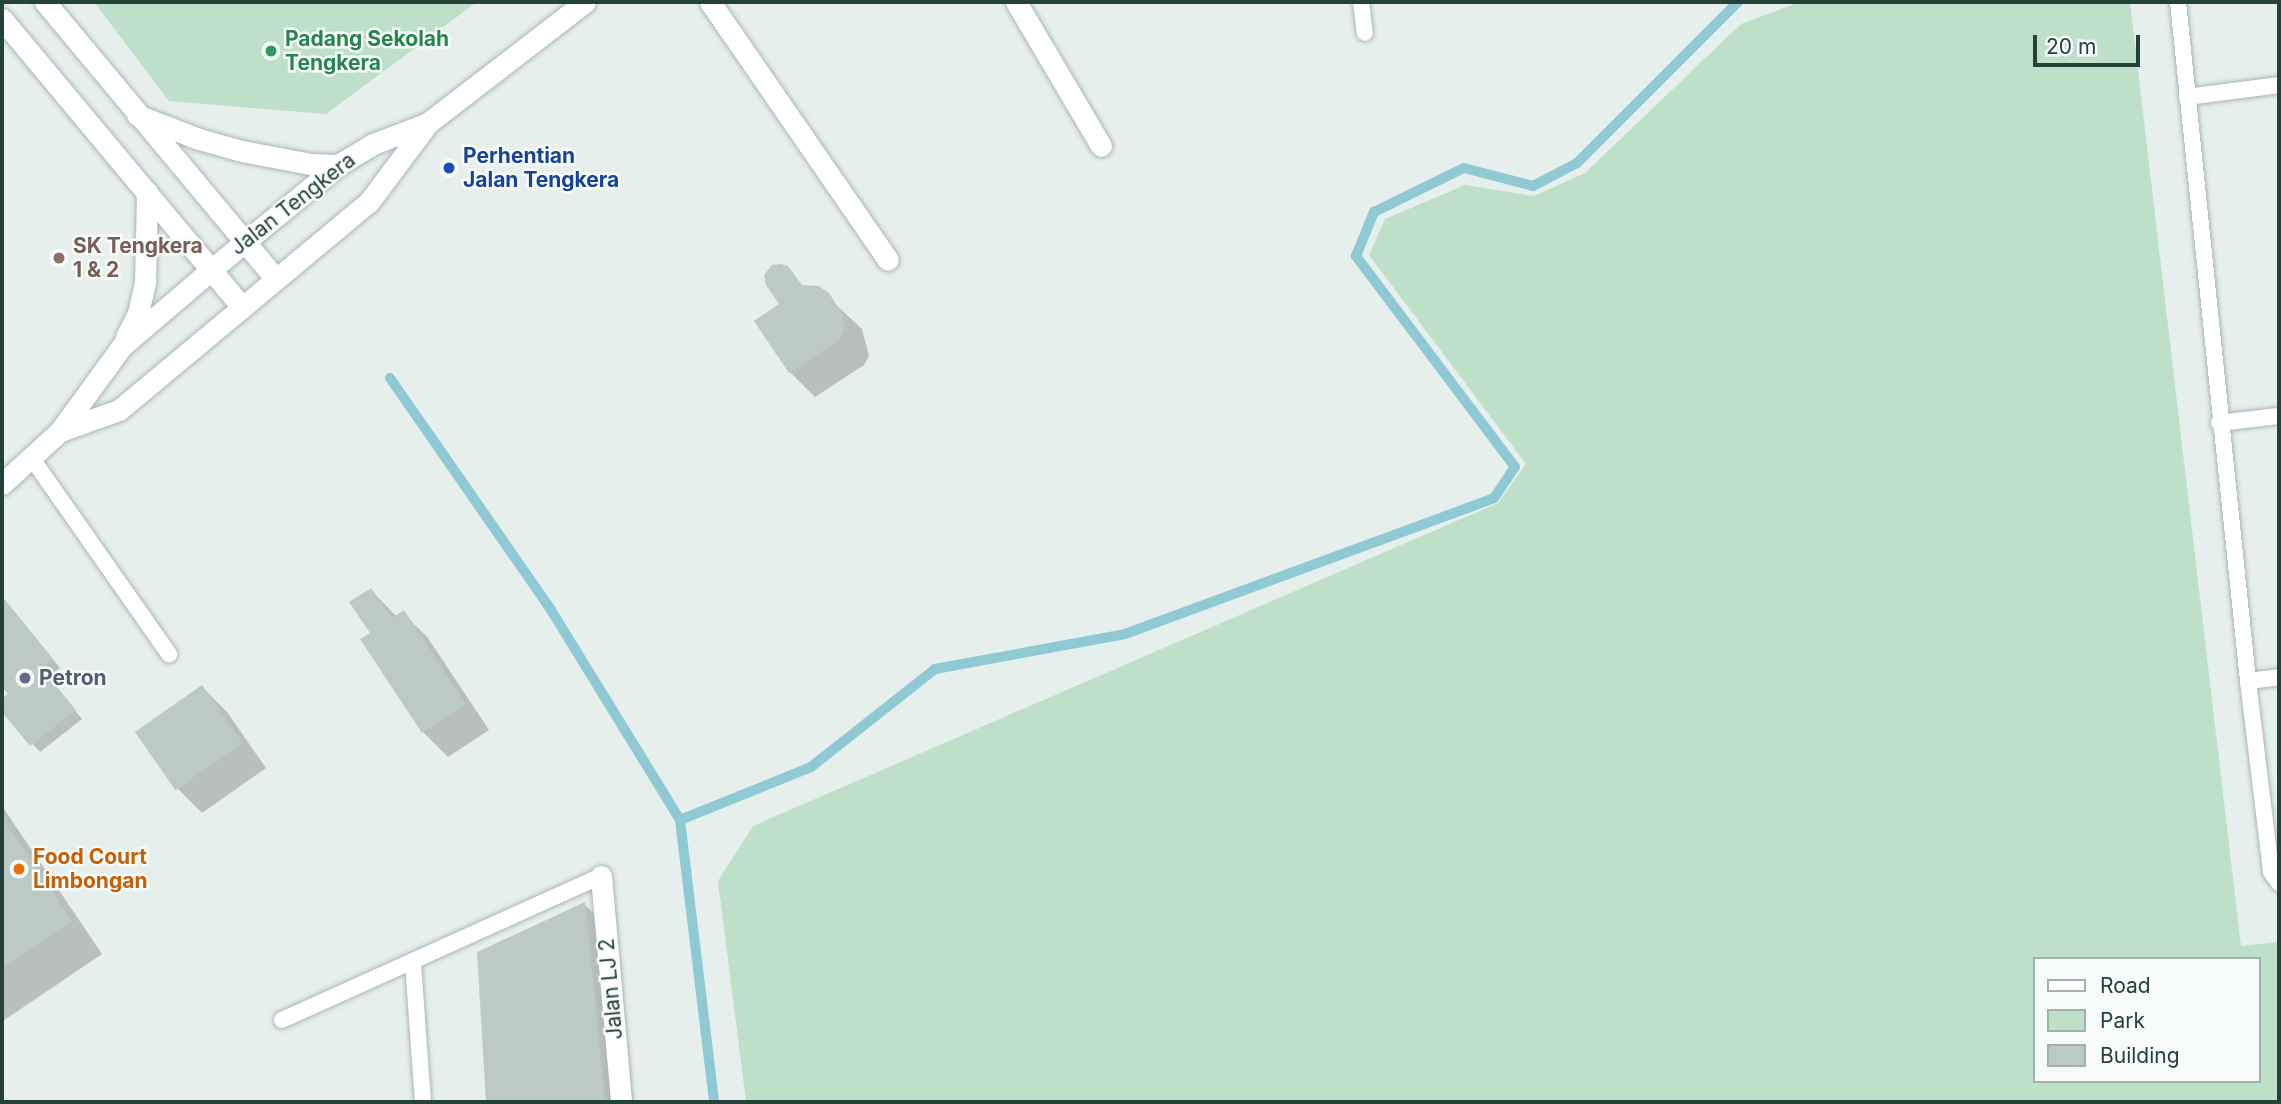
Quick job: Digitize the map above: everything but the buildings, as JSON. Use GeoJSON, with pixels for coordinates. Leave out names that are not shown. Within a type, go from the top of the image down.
{"type":"FeatureCollection","features":[{"type":"Feature","properties":{"kind":"main road"},"geometry":{"type":"LineString","coordinates":[[45,2],[275,278]]}},
{"type":"Feature","properties":{"kind":"main road","name":"Jalan Tengkera"},"geometry":{"type":"LineString","coordinates":[[60,431],[119,410],[369,202],[428,124],[585,2]]}},
{"type":"Feature","properties":{"kind":"main road"},"geometry":{"type":"LineString","coordinates":[[710,2],[888,260]]}},
{"type":"Feature","properties":{"kind":"main road"},"geometry":{"type":"LineString","coordinates":[[1017,2],[1101,146]]}},
{"type":"Feature","properties":{"kind":"main road"},"geometry":{"type":"LineString","coordinates":[[2,19],[241,306]]}},
{"type":"Feature","properties":{"kind":"main road"},"geometry":{"type":"LineString","coordinates":[[138,115],[199,139],[242,151],[310,164],[338,165]]}},
{"type":"Feature","properties":{"kind":"main road","name":"Jalan Tengkera"},"geometry":{"type":"LineString","coordinates":[[2,484],[60,431],[122,346],[212,269],[338,165],[373,144],[428,124]]}},
{"type":"Feature","properties":{"kind":"main road"},"geometry":{"type":"LineString","coordinates":[[122,346],[138,313],[145,282],[147,191]]}},
{"type":"Feature","properties":{"kind":"main road","name":"Jalan LJ 2"},"geometry":{"type":"LineString","coordinates":[[601,876],[621,1102]]}},
{"type":"Feature","properties":{"kind":"lane"},"geometry":{"type":"LineString","coordinates":[[1361,2],[1365,33]]}},
{"type":"Feature","properties":{"kind":"lane"},"geometry":{"type":"LineString","coordinates":[[2178,2],[2219,423],[2248,681],[2271,872],[2279,883]]}},
{"type":"Feature","properties":{"kind":"lane"},"geometry":{"type":"LineString","coordinates":[[2187,97],[2279,85]]}},
{"type":"Feature","properties":{"kind":"lane"},"geometry":{"type":"LineString","coordinates":[[2219,423],[2279,416]]}},
{"type":"Feature","properties":{"kind":"lane"},"geometry":{"type":"LineString","coordinates":[[31,457],[169,654]]}},
{"type":"Feature","properties":{"kind":"lane"},"geometry":{"type":"LineString","coordinates":[[2248,681],[2279,677]]}},
{"type":"Feature","properties":{"kind":"lane"},"geometry":{"type":"LineString","coordinates":[[282,1020],[601,876]]}},
{"type":"Feature","properties":{"kind":"lane"},"geometry":{"type":"LineString","coordinates":[[413,963],[423,1102]]}},
{"type":"Feature","properties":{"kind":"green space","name":"Padang Sekolah Tengkera"},"geometry":{"type":"Polygon","coordinates":[[[94,2],[477,2],[326,114],[169,101],[94,2]]]}},
{"type":"Feature","properties":{"kind":"green space"},"geometry":{"type":"Polygon","coordinates":[[[1800,2],[2130,2],[2241,946],[2279,942],[2279,1102],[746,1102],[718,881],[753,826],[1498,503],[1526,464],[1369,255],[1385,219],[1465,185],[1534,196],[1585,173],[1741,24],[1800,2]]]}},
{"type":"Feature","properties":{"kind":"waterway"},"geometry":{"type":"LineString","coordinates":[[680,820],[811,767],[935,669],[1125,634],[1494,498],[1515,467],[1356,256],[1374,212],[1464,168],[1533,186],[1577,163],[1738,2]]}},
{"type":"Feature","properties":{"kind":"waterway"},"geometry":{"type":"LineString","coordinates":[[390,378],[551,610],[680,820],[714,1102]]}},
{"type":"Feature","properties":{"kind":"place","name":"Padang Sekolah Tengkera"},"geometry":{"type":"Point","coordinates":[271,51]}},
{"type":"Feature","properties":{"kind":"place","name":"Perhentian Jalan Tengkera"},"geometry":{"type":"Point","coordinates":[449,168]}},
{"type":"Feature","properties":{"kind":"place","name":"SK Tengkera 1 & 2"},"geometry":{"type":"Point","coordinates":[59,258]}},
{"type":"Feature","properties":{"kind":"place","name":"Petron"},"geometry":{"type":"Point","coordinates":[25,678]}},
{"type":"Feature","properties":{"kind":"place","name":"Food Court Limbongan"},"geometry":{"type":"Point","coordinates":[19,869]}}]}
